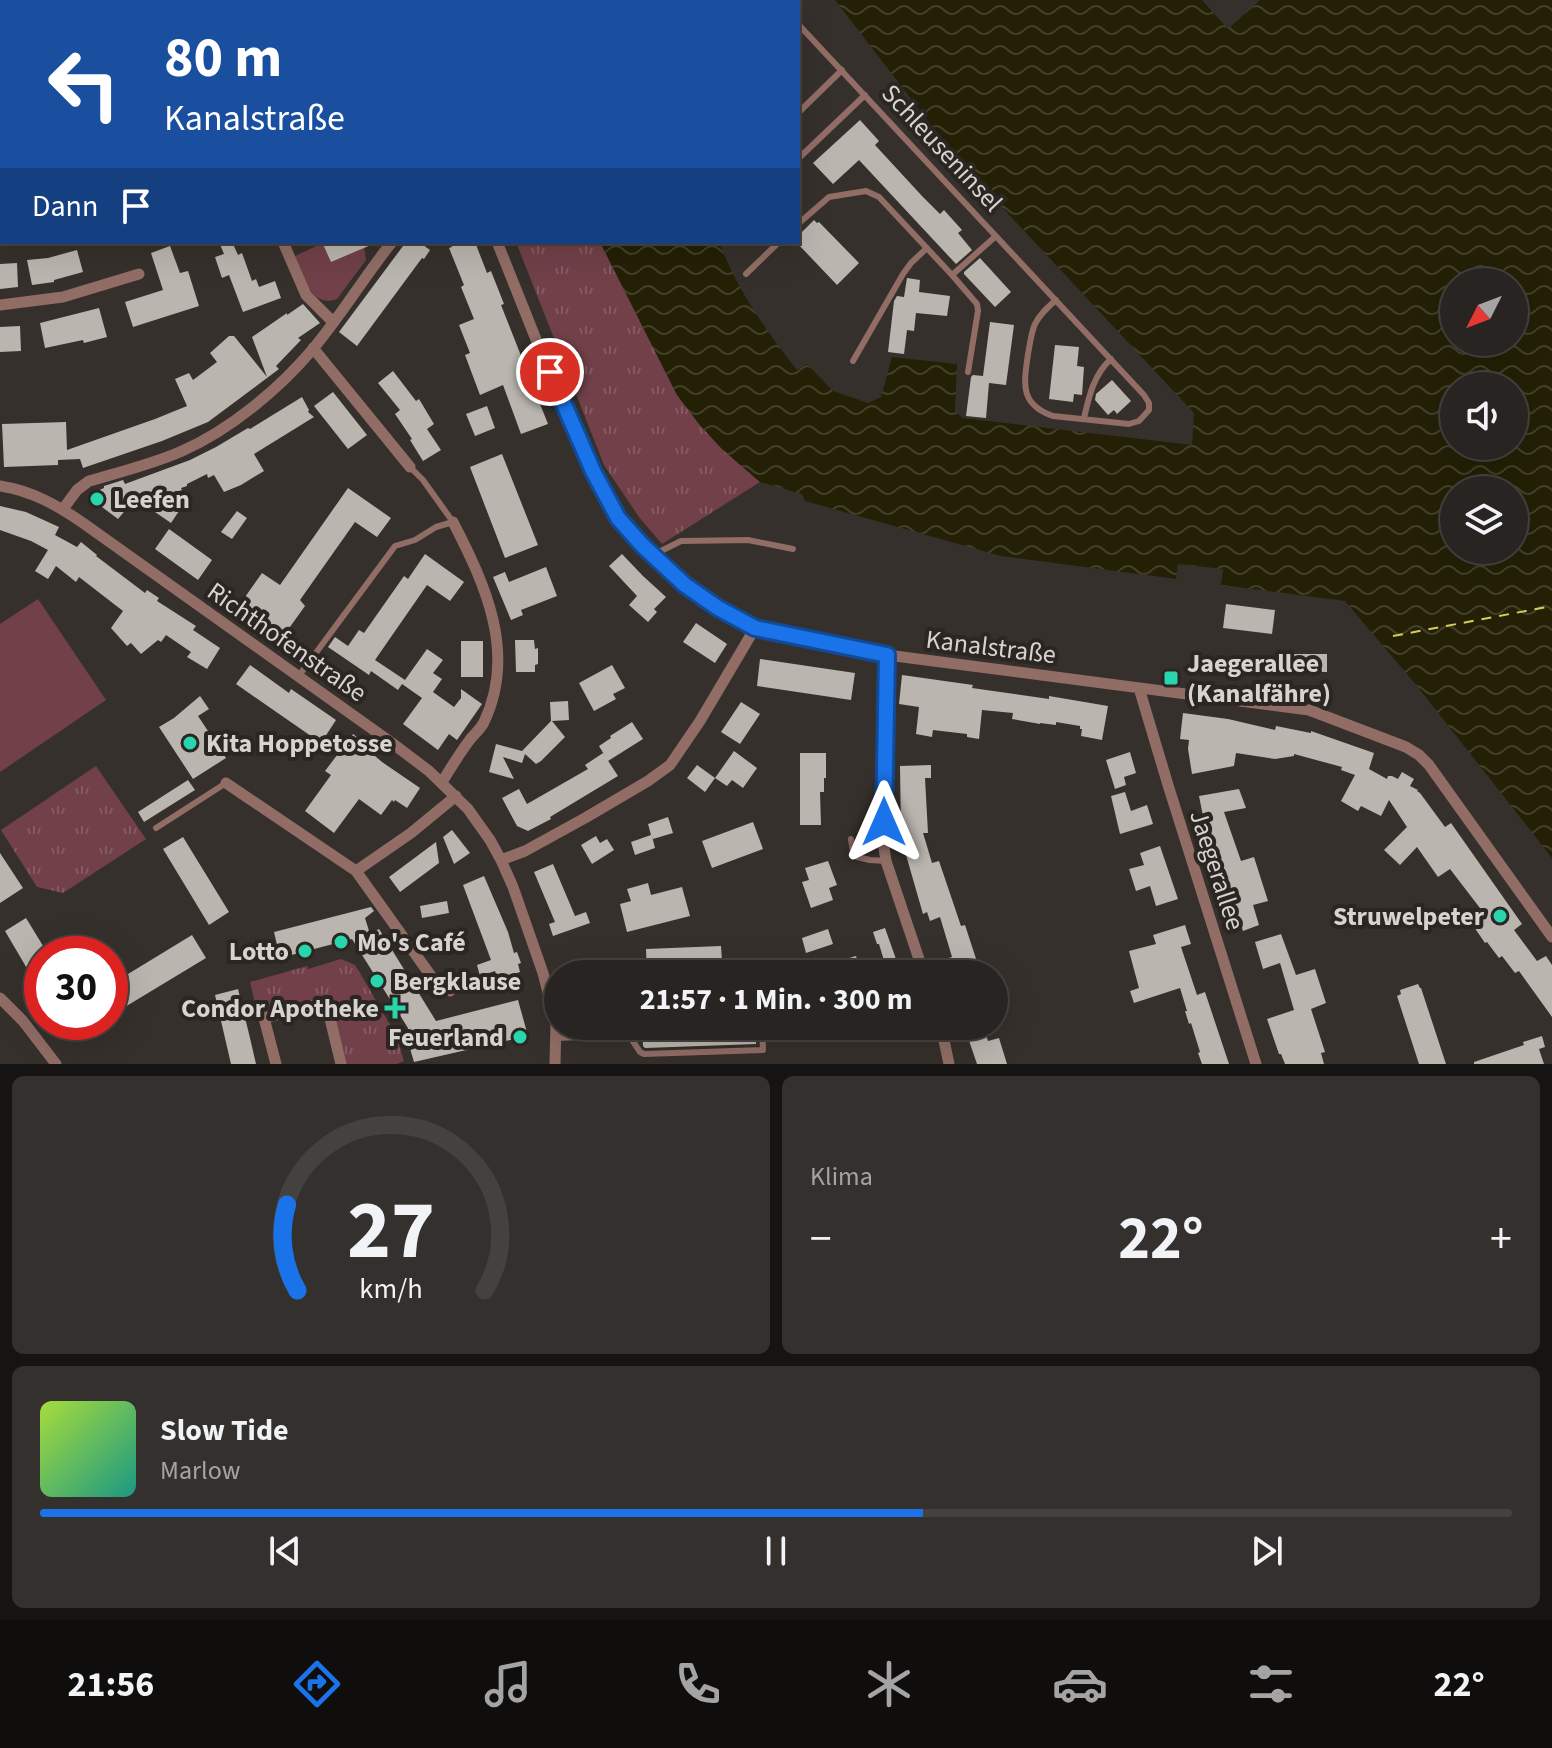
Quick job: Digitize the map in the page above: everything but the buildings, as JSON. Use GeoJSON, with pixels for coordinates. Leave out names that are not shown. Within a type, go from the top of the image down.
{"type":"FeatureCollection","features":[{"type":"Feature","properties":{"kind":"street"},"geometry":{"type":"LineString","coordinates":[[284,244],[306,295],[333,322]]}},
{"type":"Feature","properties":{"kind":"street"},"geometry":{"type":"LineString","coordinates":[[63,509],[77,490],[89,481],[183,451],[227,425],[265,397],[313,348],[391,244]]}},
{"type":"Feature","properties":{"kind":"street","name":"Kanalstraße"},"geometry":{"type":"LineString","coordinates":[[498,244],[571,424],[618,518],[685,585],[718,608],[755,628],[887,655],[1309,710],[1389,741],[1419,755],[1440,779],[1552,937]]}},
{"type":"Feature","properties":{"kind":"street"},"geometry":{"type":"LineString","coordinates":[[0,305],[63,297],[139,274]]}},
{"type":"Feature","properties":{"kind":"street"},"geometry":{"type":"LineString","coordinates":[[313,348],[410,467]]}},
{"type":"Feature","properties":{"kind":"street","name":"Richthofenstraße"},"geometry":{"type":"LineString","coordinates":[[0,486],[28,492],[63,509],[392,743],[442,782],[490,840],[501,860],[544,976]]}},
{"type":"Feature","properties":{"kind":"street"},"geometry":{"type":"LineString","coordinates":[[442,782],[483,724],[499,668],[498,635],[465,545],[453,522]]}},
{"type":"Feature","properties":{"kind":"street"},"geometry":{"type":"LineString","coordinates":[[501,860],[525,851],[585,818],[670,765],[755,628]]}},
{"type":"Feature","properties":{"kind":"street"},"geometry":{"type":"LineString","coordinates":[[887,655],[884,848],[919,960]]}},
{"type":"Feature","properties":{"kind":"street","name":"Jaegerallee"},"geometry":{"type":"LineString","coordinates":[[1139,688],[1256,1064]]}},
{"type":"Feature","properties":{"kind":"street"},"geometry":{"type":"LineString","coordinates":[[226,783],[356,871],[437,984],[450,991]]}},
{"type":"Feature","properties":{"kind":"street"},"geometry":{"type":"LineString","coordinates":[[356,871],[411,833],[456,796]]}},
{"type":"Feature","properties":{"kind":"street"},"geometry":{"type":"LineString","coordinates":[[0,998],[23,1021],[56,1064]]}},
{"type":"Feature","properties":{"kind":"street"},"geometry":{"type":"LineString","coordinates":[[276,1064],[264,1018],[326,1002],[341,1064]]}},
{"type":"Feature","properties":{"kind":"street","name":"Richthofenstraße"},"geometry":{"type":"LineString","coordinates":[[555,1064],[556,1040]]}},
{"type":"Feature","properties":{"kind":"street"},"geometry":{"type":"LineString","coordinates":[[944,1040],[949,1064]]}},
{"type":"Feature","properties":{"kind":"lane","name":"Schleuseninsel"},"geometry":{"type":"LineString","coordinates":[[800,26],[842,70],[1111,359],[1144,395],[1149,410],[1139,421],[1129,424],[1053,416],[1043,413],[1029,400],[1024,385],[1033,329],[1044,311],[1056,300]]}},
{"type":"Feature","properties":{"kind":"lane"},"geometry":{"type":"LineString","coordinates":[[800,111],[842,70]]}},
{"type":"Feature","properties":{"kind":"lane"},"geometry":{"type":"LineString","coordinates":[[800,155],[865,95]]}},
{"type":"Feature","properties":{"kind":"lane"},"geometry":{"type":"LineString","coordinates":[[800,160],[804,165]]}},
{"type":"Feature","properties":{"kind":"lane"},"geometry":{"type":"LineString","coordinates":[[800,222],[829,197],[866,191],[879,197],[977,304],[968,372]]}},
{"type":"Feature","properties":{"kind":"lane"},"geometry":{"type":"LineString","coordinates":[[952,275],[996,236]]}},
{"type":"Feature","properties":{"kind":"lane"},"geometry":{"type":"LineString","coordinates":[[746,274],[777,244]]}},
{"type":"Feature","properties":{"kind":"lane"},"geometry":{"type":"LineString","coordinates":[[853,361],[903,274],[927,248]]}},
{"type":"Feature","properties":{"kind":"lane"},"geometry":{"type":"LineString","coordinates":[[1084,418],[1098,375],[1111,359]]}},
{"type":"Feature","properties":{"kind":"lane"},"geometry":{"type":"LineString","coordinates":[[298,677],[395,546],[453,522],[410,467]]}},
{"type":"Feature","properties":{"kind":"lane"},"geometry":{"type":"LineString","coordinates":[[653,555],[681,541],[748,540],[793,549]]}},
{"type":"Feature","properties":{"kind":"lane"},"geometry":{"type":"LineString","coordinates":[[156,828],[226,783]]}},
{"type":"Feature","properties":{"kind":"lane"},"geometry":{"type":"LineString","coordinates":[[851,839],[853,853],[857,857],[886,861]]}},
{"type":"Feature","properties":{"kind":"lane"},"geometry":{"type":"LineString","coordinates":[[632,1040],[644,1054],[763,1050],[763,1040]]}},
{"type":"Feature","properties":{"kind":"green space"},"geometry":{"type":"Polygon","coordinates":[[[321,244],[344,244],[364,245],[366,260],[337,299],[328,301],[314,295],[293,257],[321,244]]]}},
{"type":"Feature","properties":{"kind":"green space"},"geometry":{"type":"Polygon","coordinates":[[[517,244],[601,244],[677,395],[722,449],[760,482],[662,544],[639,517],[604,465],[517,244]]]}},
{"type":"Feature","properties":{"kind":"green space"},"geometry":{"type":"Polygon","coordinates":[[[38,599],[106,700],[0,772],[0,624],[38,599]]]}},
{"type":"Feature","properties":{"kind":"green space"},"geometry":{"type":"Polygon","coordinates":[[[96,766],[146,839],[63,893],[37,887],[1,830],[96,766]]]}},
{"type":"Feature","properties":{"kind":"green space"},"geometry":{"type":"Polygon","coordinates":[[[341,959],[355,965],[360,973],[396,1035],[404,1061],[397,1064],[341,1064],[326,1003],[259,1020],[250,982],[341,959]]]}},
{"type":"Feature","properties":{"kind":"water"},"geometry":{"type":"Polygon","coordinates":[[[835,0],[1202,0],[1228,29],[1260,0],[1552,0],[1552,858],[1417,686],[1345,601],[1001,556],[805,501],[802,494],[760,482],[722,449],[677,395],[601,244],[720,244],[743,292],[797,370],[807,364],[833,391],[868,403],[881,397],[892,357],[957,364],[955,411],[963,418],[1192,445],[1194,413],[958,160],[835,0]]]}},
{"type":"Feature","properties":{"kind":"pier"},"geometry":{"type":"Polygon","coordinates":[[[1178,564],[1223,569],[1221,585],[1176,580],[1178,564]]]}},
{"type":"Feature","properties":{"kind":"ferry route"},"geometry":{"type":"LineString","coordinates":[[1393,636],[1552,606]]}},
{"type":"Feature","properties":{"kind":"place","name":"Leefen"},"geometry":{"type":"Point","coordinates":[97,499]}},
{"type":"Feature","properties":{"kind":"place","name":"Jaegerallee (Kanalfähre)"},"geometry":{"type":"Point","coordinates":[1171,678]}},
{"type":"Feature","properties":{"kind":"place","name":"Kita Hoppetosse"},"geometry":{"type":"Point","coordinates":[190,743]}},
{"type":"Feature","properties":{"kind":"place","name":"Struwelpeter"},"geometry":{"type":"Point","coordinates":[1500,916]}},
{"type":"Feature","properties":{"kind":"place","name":"Mo's Café"},"geometry":{"type":"Point","coordinates":[341,942]}},
{"type":"Feature","properties":{"kind":"place","name":"Lotto"},"geometry":{"type":"Point","coordinates":[305,951]}},
{"type":"Feature","properties":{"kind":"place","name":"Bergklause"},"geometry":{"type":"Point","coordinates":[377,981]}},
{"type":"Feature","properties":{"kind":"place","name":"Condor Apotheke"},"geometry":{"type":"Point","coordinates":[395,1008]}},
{"type":"Feature","properties":{"kind":"place","name":"Feuerland"},"geometry":{"type":"Point","coordinates":[520,1037]}},
{"type":"Feature","properties":{"kind":"route"},"geometry":{"type":"LineString","coordinates":[[550,372],[571,424],[618,518],[685,585],[755,628],[887,655],[884,822]]}}]}
